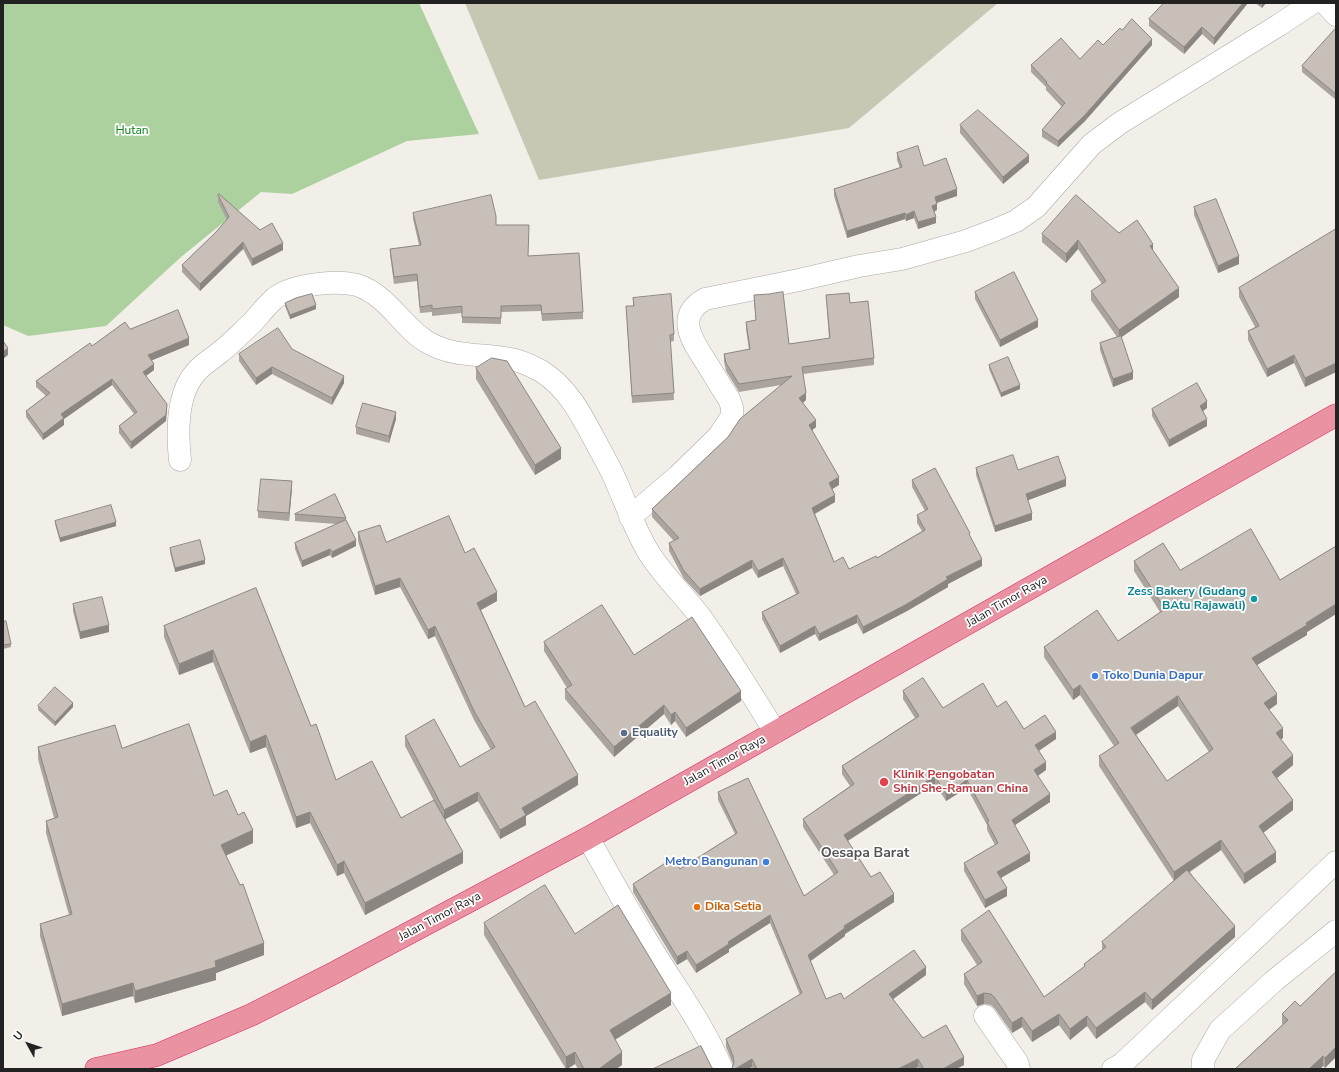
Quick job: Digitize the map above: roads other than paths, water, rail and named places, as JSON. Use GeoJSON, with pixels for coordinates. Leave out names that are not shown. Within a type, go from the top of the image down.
{"type":"FeatureCollection","features":[{"type":"Feature","properties":{"kind":"highway","name":"Jalan Timor Raya"},"geometry":{"type":"LineString","coordinates":[[96,1069],[157,1055],[251,1015],[339,971],[588,838],[1336,415]]}},
{"type":"Feature","properties":{"kind":"street"},"geometry":{"type":"LineString","coordinates":[[630,517],[677,478],[719,436],[732,416],[732,407],[729,399],[694,344],[689,329],[688,319],[695,304],[705,299],[859,266],[902,260],[966,241],[1016,221],[1036,207],[1092,144],[1120,123],[1312,3]]}},
{"type":"Feature","properties":{"kind":"street"},"geometry":{"type":"LineString","coordinates":[[1325,3],[1336,15]]}},
{"type":"Feature","properties":{"kind":"street"},"geometry":{"type":"LineString","coordinates":[[180,460],[178,435],[180,413],[186,389],[196,371],[228,346],[276,298],[288,291],[318,284],[342,283],[366,288],[381,298],[407,325],[429,343],[462,353],[516,360],[541,372],[552,380],[570,398],[580,411],[618,484],[630,517],[651,556],[700,617],[735,666],[775,732]]}},
{"type":"Feature","properties":{"kind":"street"},"geometry":{"type":"LineString","coordinates":[[588,838],[654,952],[695,1017],[722,1069]]}},
{"type":"Feature","properties":{"kind":"street"},"geometry":{"type":"LineString","coordinates":[[1113,1069],[1122,1064],[1336,862]]}},
{"type":"Feature","properties":{"kind":"street"},"geometry":{"type":"LineString","coordinates":[[1204,1069],[1203,1060],[1220,1030],[1275,980],[1336,931]]}},
{"type":"Feature","properties":{"kind":"street"},"geometry":{"type":"LineString","coordinates":[[985,1016],[1017,1062],[1019,1069]]}},
{"type":"Feature","properties":{"kind":"place","name":"Zess Bakery (Gudang BAtu Rajawali)"},"geometry":{"type":"Point","coordinates":[1254,599]}},
{"type":"Feature","properties":{"kind":"place","name":"Toko Dunia Dapur"},"geometry":{"type":"Point","coordinates":[1095,676]}},
{"type":"Feature","properties":{"kind":"place","name":"Equality"},"geometry":{"type":"Point","coordinates":[624,733]}},
{"type":"Feature","properties":{"kind":"place","name":"Klinik Pengobatan Shin She-Ramuan China"},"geometry":{"type":"Point","coordinates":[884,782]}},
{"type":"Feature","properties":{"kind":"place","name":"Metro Bangunan"},"geometry":{"type":"Point","coordinates":[766,862]}},
{"type":"Feature","properties":{"kind":"place","name":"Dika Setia"},"geometry":{"type":"Point","coordinates":[697,907]}},
{"type":"Feature","properties":{"kind":"district","name":"Oesapa Barat"},"geometry":{"type":"Point","coordinates":[865,854]}},
{"type":"Feature","properties":{"kind":"park label","name":"Hutan"},"geometry":{"type":"Point","coordinates":[132,131]}}]}
